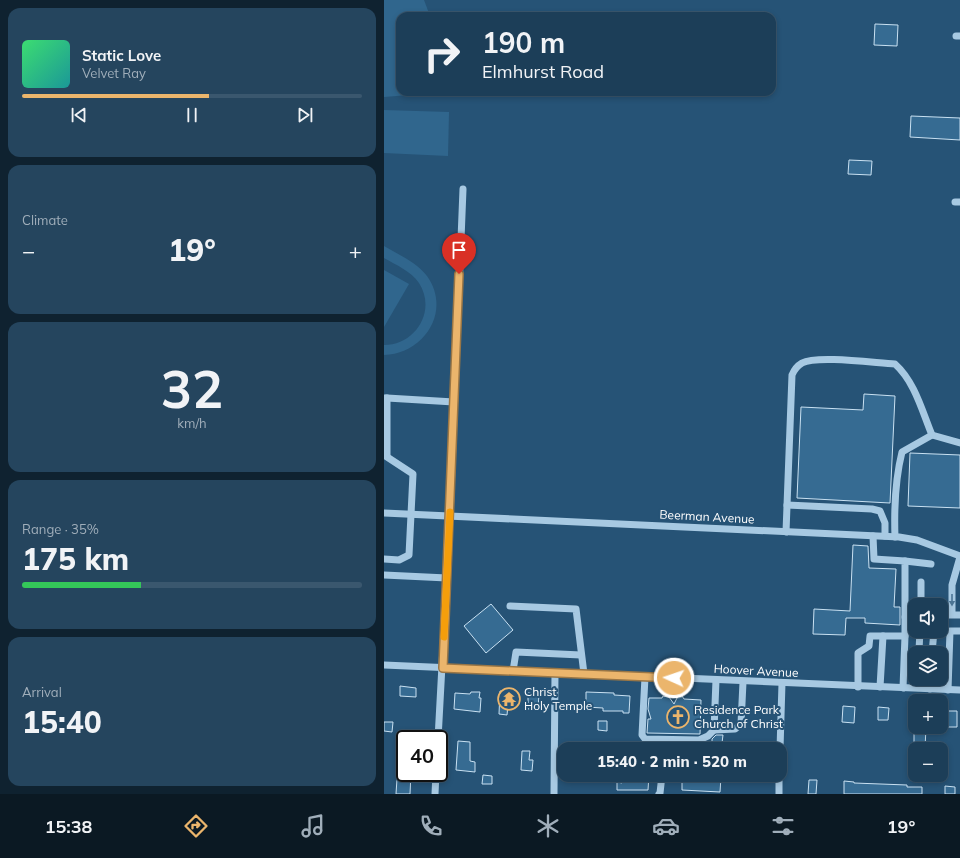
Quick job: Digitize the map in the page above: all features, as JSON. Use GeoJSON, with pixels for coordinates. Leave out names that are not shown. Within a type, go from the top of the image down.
{"type":"FeatureCollection","features":[{"type":"Feature","properties":{"kind":"street"},"geometry":{"type":"LineString","coordinates":[[439,730],[450,517],[463,189]]}},
{"type":"Feature","properties":{"kind":"street"},"geometry":{"type":"LineString","coordinates":[[786,532],[792,375],[796,368],[802,363],[822,360],[895,364],[902,370],[913,388],[932,435]]}},
{"type":"Feature","properties":{"kind":"street"},"geometry":{"type":"LineString","coordinates":[[384,559],[399,560],[409,555],[413,474],[386,455],[386,398],[454,402]]}},
{"type":"Feature","properties":{"kind":"street"},"geometry":{"type":"LineString","coordinates":[[895,537],[894,512],[898,471],[902,452],[932,435],[960,443]]}},
{"type":"Feature","properties":{"kind":"street"},"geometry":{"type":"LineString","coordinates":[[787,505],[872,509],[880,511],[885,523],[885,536]]}},
{"type":"Feature","properties":{"kind":"street","name":"Beerman Avenue"},"geometry":{"type":"LineString","coordinates":[[384,513],[885,536],[917,540],[960,557]]}},
{"type":"Feature","properties":{"kind":"street"},"geometry":{"type":"LineString","coordinates":[[873,536],[874,559],[931,564]]}},
{"type":"Feature","properties":{"kind":"street"},"geometry":{"type":"LineString","coordinates":[[952,614],[952,584],[960,557]]}},
{"type":"Feature","properties":{"kind":"street"},"geometry":{"type":"LineString","coordinates":[[903,688],[905,561]]}},
{"type":"Feature","properties":{"kind":"street"},"geometry":{"type":"LineString","coordinates":[[384,575],[447,578]]}},
{"type":"Feature","properties":{"kind":"street"},"geometry":{"type":"LineString","coordinates":[[920,598],[921,582]]}},
{"type":"Feature","properties":{"kind":"street"},"geometry":{"type":"LineString","coordinates":[[952,584],[960,585]]}},
{"type":"Feature","properties":{"kind":"street"},"geometry":{"type":"LineString","coordinates":[[510,606],[576,609],[584,674]]}},
{"type":"Feature","properties":{"kind":"street"},"geometry":{"type":"LineString","coordinates":[[948,614],[960,615]]}},
{"type":"Feature","properties":{"kind":"street"},"geometry":{"type":"LineString","coordinates":[[948,690],[950,631],[960,631]]}},
{"type":"Feature","properties":{"kind":"street"},"geometry":{"type":"LineString","coordinates":[[858,686],[858,653],[869,646],[870,636],[905,636]]}},
{"type":"Feature","properties":{"kind":"street"},"geometry":{"type":"LineString","coordinates":[[880,687],[882,636]]}},
{"type":"Feature","properties":{"kind":"street"},"geometry":{"type":"LineString","coordinates":[[513,671],[516,652],[581,655]]}},
{"type":"Feature","properties":{"kind":"street","name":"Hoover Avenue"},"geometry":{"type":"LineString","coordinates":[[384,665],[782,684],[960,690]]}},
{"type":"Feature","properties":{"kind":"street"},"geometry":{"type":"LineString","coordinates":[[554,794],[555,673]]}},
{"type":"Feature","properties":{"kind":"street"},"geometry":{"type":"LineString","coordinates":[[645,677],[642,735],[645,739],[699,740],[708,736],[714,730],[735,729],[740,724],[743,682]]}},
{"type":"Feature","properties":{"kind":"street"},"geometry":{"type":"LineString","coordinates":[[714,730],[716,680]]}},
{"type":"Feature","properties":{"kind":"street"},"geometry":{"type":"LineString","coordinates":[[780,742],[782,684]]}},
{"type":"Feature","properties":{"kind":"street"},"geometry":{"type":"LineString","coordinates":[[435,794],[436,782]]}},
{"type":"Feature","properties":{"kind":"street"},"geometry":{"type":"LineString","coordinates":[[659,794],[661,782]]}},
{"type":"Feature","properties":{"kind":"street"},"geometry":{"type":"LineString","coordinates":[[779,782],[779,794]]}},
{"type":"Feature","properties":{"kind":"shaded area"},"geometry":{"type":"Polygon","coordinates":[[[384,0],[424,0],[428,12],[396,12],[397,96],[384,97],[384,0]]]}},
{"type":"Feature","properties":{"kind":"shaded area"},"geometry":{"type":"Polygon","coordinates":[[[384,110],[449,112],[448,156],[384,153],[384,110]]]}},
{"type":"Feature","properties":{"kind":"shaded area"},"geometry":{"type":"Polygon","coordinates":[[[384,246],[407,259],[423,271],[434,289],[436,303],[435,316],[430,328],[422,339],[411,347],[398,353],[384,355],[384,345],[405,339],[413,333],[420,324],[424,315],[425,304],[424,294],[419,283],[408,272],[384,258],[384,246]]]}},
{"type":"Feature","properties":{"kind":"shaded area"},"geometry":{"type":"Polygon","coordinates":[[[384,270],[409,284],[384,327],[384,270]]]}},
{"type":"Feature","properties":{"kind":"building"},"geometry":{"type":"Polygon","coordinates":[[[875,24],[898,25],[897,46],[874,45],[875,24]]]}},
{"type":"Feature","properties":{"kind":"building"},"geometry":{"type":"Polygon","coordinates":[[[911,116],[960,118],[960,140],[910,137],[911,116]]]}},
{"type":"Feature","properties":{"kind":"building"},"geometry":{"type":"Polygon","coordinates":[[[849,160],[872,161],[871,175],[848,174],[849,160]]]}},
{"type":"Feature","properties":{"kind":"building"},"geometry":{"type":"Polygon","coordinates":[[[864,394],[895,396],[890,503],[797,498],[801,407],[863,410],[864,394]]]}},
{"type":"Feature","properties":{"kind":"building"},"geometry":{"type":"Polygon","coordinates":[[[910,453],[960,455],[960,508],[908,506],[910,453]]]}},
{"type":"Feature","properties":{"kind":"building"},"geometry":{"type":"Polygon","coordinates":[[[853,545],[868,546],[869,568],[896,569],[894,607],[900,607],[900,625],[865,623],[865,618],[846,618],[845,635],[813,634],[814,609],[850,611],[853,545]]]}},
{"type":"Feature","properties":{"kind":"building"},"geometry":{"type":"Polygon","coordinates":[[[491,604],[513,630],[486,653],[464,626],[491,604]]]}},
{"type":"Feature","properties":{"kind":"building"},"geometry":{"type":"Polygon","coordinates":[[[400,686],[416,688],[416,697],[400,696],[400,686]]]}},
{"type":"Feature","properties":{"kind":"building"},"geometry":{"type":"Polygon","coordinates":[[[500,691],[512,692],[511,705],[508,705],[507,715],[499,714],[500,691]]]}},
{"type":"Feature","properties":{"kind":"building"},"geometry":{"type":"Polygon","coordinates":[[[471,692],[480,692],[480,712],[454,709],[455,693],[470,694],[471,692]]]}},
{"type":"Feature","properties":{"kind":"building"},"geometry":{"type":"Polygon","coordinates":[[[586,692],[614,693],[614,695],[630,696],[629,713],[623,713],[623,711],[603,711],[603,708],[586,707],[586,692]]]}},
{"type":"Feature","properties":{"kind":"building"},"geometry":{"type":"Polygon","coordinates":[[[528,693],[539,694],[538,709],[528,709],[528,693]]]}},
{"type":"Feature","properties":{"kind":"building","name":"Residence Park Church of Christ"},"geometry":{"type":"Polygon","coordinates":[[[663,696],[669,697],[674,704],[678,696],[682,696],[684,699],[701,700],[700,734],[647,733],[648,719],[651,719],[648,709],[649,698],[662,698],[663,696]]]}},
{"type":"Feature","properties":{"kind":"building"},"geometry":{"type":"Polygon","coordinates":[[[843,706],[855,707],[854,723],[842,722],[843,706]]]}},
{"type":"Feature","properties":{"kind":"building"},"geometry":{"type":"Polygon","coordinates":[[[878,707],[889,708],[888,720],[878,720],[878,707]]]}},
{"type":"Feature","properties":{"kind":"building"},"geometry":{"type":"Polygon","coordinates":[[[948,711],[957,711],[957,727],[948,727],[948,711]]]}},
{"type":"Feature","properties":{"kind":"building"},"geometry":{"type":"Polygon","coordinates":[[[598,721],[607,721],[607,731],[598,730],[598,721]]]}},
{"type":"Feature","properties":{"kind":"building"},"geometry":{"type":"Polygon","coordinates":[[[384,722],[393,722],[392,732],[384,731],[384,722]]]}},
{"type":"Feature","properties":{"kind":"building"},"geometry":{"type":"Polygon","coordinates":[[[914,734],[926,734],[925,742],[914,742],[914,734]]]}},
{"type":"Feature","properties":{"kind":"building"},"geometry":{"type":"Polygon","coordinates":[[[716,735],[723,735],[722,742],[712,742],[712,739],[716,735]]]}},
{"type":"Feature","properties":{"kind":"building"},"geometry":{"type":"Polygon","coordinates":[[[458,741],[470,742],[470,761],[475,762],[475,772],[456,770],[458,741]]]}},
{"type":"Feature","properties":{"kind":"building"},"geometry":{"type":"Polygon","coordinates":[[[522,751],[530,751],[529,760],[533,760],[532,771],[521,770],[522,751]]]}},
{"type":"Feature","properties":{"kind":"building"},"geometry":{"type":"Polygon","coordinates":[[[483,775],[492,776],[492,784],[482,784],[483,775]]]}},
{"type":"Feature","properties":{"kind":"building"},"geometry":{"type":"Polygon","coordinates":[[[809,780],[817,780],[816,794],[808,794],[809,780]]]}},
{"type":"Feature","properties":{"kind":"building"},"geometry":{"type":"Polygon","coordinates":[[[844,781],[854,783],[922,787],[922,794],[844,794],[844,781]]]}},
{"type":"Feature","properties":{"kind":"building"},"geometry":{"type":"Polygon","coordinates":[[[397,782],[411,782],[410,794],[396,794],[397,782]]]}},
{"type":"Feature","properties":{"kind":"building"},"geometry":{"type":"Polygon","coordinates":[[[617,782],[649,782],[648,790],[617,790],[617,782]]]}},
{"type":"Feature","properties":{"kind":"building"},"geometry":{"type":"Polygon","coordinates":[[[682,782],[721,782],[720,792],[682,790],[682,782]]]}},
{"type":"Feature","properties":{"kind":"building"},"geometry":{"type":"Polygon","coordinates":[[[945,786],[955,787],[955,794],[945,794],[945,786]]]}},
{"type":"Feature","properties":{"kind":"slow traffic"},"geometry":{"type":"LineString","coordinates":[[444,637],[450,512]]}},
{"type":"Feature","properties":{"kind":"place","name":"Christ Holy Temple"},"geometry":{"type":"Point","coordinates":[509,699]}},
{"type":"Feature","properties":{"kind":"place","name":"Residence Park Church of Christ"},"geometry":{"type":"Point","coordinates":[678,717]}},
{"type":"Feature","properties":{"kind":"route"},"geometry":{"type":"LineString","coordinates":[[459,274],[443,668],[674,678]]}}]}
